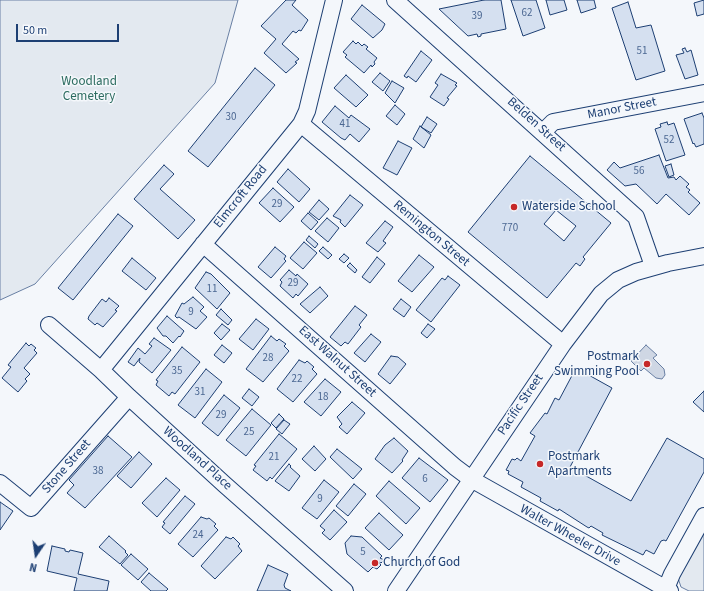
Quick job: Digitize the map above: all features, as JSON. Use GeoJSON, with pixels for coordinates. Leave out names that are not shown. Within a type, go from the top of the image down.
{"type":"FeatureCollection","features":[{"type":"Feature","properties":{"kind":"street","name":"Elmcroft Road"},"geometry":{"type":"LineString","coordinates":[[101,370],[301,124],[307,111],[334,0]]}},
{"type":"Feature","properties":{"kind":"street","name":"Belden Street"},"geometry":{"type":"LineString","coordinates":[[395,0],[544,132],[636,217],[653,266]]}},
{"type":"Feature","properties":{"kind":"street","name":"Manor Street"},"geometry":{"type":"LineString","coordinates":[[544,132],[553,122],[704,93]]}},
{"type":"Feature","properties":{"kind":"street","name":"Remington Street"},"geometry":{"type":"LineString","coordinates":[[301,124],[562,344]]}},
{"type":"Feature","properties":{"kind":"street","name":"East Walnut Street"},"geometry":{"type":"LineString","coordinates":[[203,244],[449,462],[471,479]]}},
{"type":"Feature","properties":{"kind":"street","name":"Pacific Street"},"geometry":{"type":"LineString","coordinates":[[396,591],[562,344],[591,305],[609,287],[636,272],[653,266],[704,256]]}},
{"type":"Feature","properties":{"kind":"street","name":"Woodland Place"},"geometry":{"type":"LineString","coordinates":[[49,325],[101,370],[129,397],[345,591]]}},
{"type":"Feature","properties":{"kind":"street","name":"Stone Street"},"geometry":{"type":"LineString","coordinates":[[0,483],[32,508],[129,397]]}},
{"type":"Feature","properties":{"kind":"street","name":"Walter Wheeler Drive"},"geometry":{"type":"LineString","coordinates":[[471,479],[667,590]]}},
{"type":"Feature","properties":{"kind":"street"},"geometry":{"type":"LineString","coordinates":[[667,590],[672,574],[704,516]]}},
{"type":"Feature","properties":{"kind":"green space","name":"Woodland Cemetery"},"geometry":{"type":"Polygon","coordinates":[[[0,0],[238,0],[215,83],[35,284],[0,300],[0,0]]]}},
{"type":"Feature","properties":{"kind":"green space"},"geometry":{"type":"Polygon","coordinates":[[[704,529],[704,591],[689,591],[681,587],[678,578],[704,529]]]}},
{"type":"Feature","properties":{"kind":"shaded area","name":"Postmark Swimming Pool"},"geometry":{"type":"Polygon","coordinates":[[[646,345],[657,355],[653,358],[664,369],[665,375],[662,379],[656,378],[644,368],[641,371],[631,361],[646,345]]]}},
{"type":"Feature","properties":{"kind":"building"},"geometry":{"type":"Polygon","coordinates":[[[286,0],[296,0],[292,5],[308,20],[301,31],[299,30],[296,33],[293,31],[282,44],[299,59],[295,62],[297,63],[286,73],[264,53],[276,39],[261,26],[286,0]]]}},
{"type":"Feature","properties":{"kind":"building"},"geometry":{"type":"Polygon","coordinates":[[[484,0],[501,0],[506,29],[481,34],[481,36],[478,37],[477,34],[468,36],[439,9],[484,0]]]}},
{"type":"Feature","properties":{"kind":"building"},"geometry":{"type":"Polygon","coordinates":[[[511,0],[536,0],[545,28],[523,36],[511,0]]]}},
{"type":"Feature","properties":{"kind":"building"},"geometry":{"type":"Polygon","coordinates":[[[546,0],[564,0],[567,10],[550,15],[546,0]]]}},
{"type":"Feature","properties":{"kind":"building"},"geometry":{"type":"Polygon","coordinates":[[[577,0],[594,0],[596,8],[581,13],[577,0]]]}},
{"type":"Feature","properties":{"kind":"building"},"geometry":{"type":"Polygon","coordinates":[[[704,0],[704,14],[697,16],[694,3],[704,0]]]}},
{"type":"Feature","properties":{"kind":"building"},"geometry":{"type":"Polygon","coordinates":[[[628,2],[636,28],[651,25],[665,71],[636,80],[612,8],[628,2]]]}},
{"type":"Feature","properties":{"kind":"building"},"geometry":{"type":"Polygon","coordinates":[[[362,5],[385,24],[382,30],[373,38],[351,19],[362,5]]]}},
{"type":"Feature","properties":{"kind":"building"},"geometry":{"type":"Polygon","coordinates":[[[353,41],[356,44],[358,42],[362,46],[364,44],[368,47],[366,49],[377,58],[374,62],[375,64],[372,67],[371,65],[364,73],[345,57],[347,55],[343,52],[353,41]]]}},
{"type":"Feature","properties":{"kind":"building"},"geometry":{"type":"Polygon","coordinates":[[[685,48],[687,52],[691,50],[698,75],[685,79],[676,55],[684,53],[682,49],[685,48]]]}},
{"type":"Feature","properties":{"kind":"building"},"geometry":{"type":"Polygon","coordinates":[[[421,51],[432,60],[416,82],[408,76],[407,78],[404,76],[421,51]]]}},
{"type":"Feature","properties":{"kind":"building"},"geometry":{"type":"Polygon","coordinates":[[[255,68],[275,85],[208,167],[188,151],[255,68]]]}},
{"type":"Feature","properties":{"kind":"building"},"geometry":{"type":"Polygon","coordinates":[[[380,73],[390,81],[383,91],[372,82],[380,73]]]}},
{"type":"Feature","properties":{"kind":"building"},"geometry":{"type":"Polygon","coordinates":[[[441,74],[457,83],[455,85],[457,86],[447,98],[449,99],[444,106],[430,97],[438,85],[435,83],[441,74]]]}},
{"type":"Feature","properties":{"kind":"building"},"geometry":{"type":"Polygon","coordinates":[[[346,75],[368,95],[356,107],[334,88],[346,75]]]}},
{"type":"Feature","properties":{"kind":"building"},"geometry":{"type":"Polygon","coordinates":[[[392,81],[404,88],[395,103],[385,93],[392,81]]]}},
{"type":"Feature","properties":{"kind":"building"},"geometry":{"type":"Polygon","coordinates":[[[395,105],[405,114],[397,125],[386,116],[395,105]]]}},
{"type":"Feature","properties":{"kind":"building"},"geometry":{"type":"Polygon","coordinates":[[[335,106],[349,118],[351,115],[370,129],[359,142],[350,134],[345,140],[341,138],[322,122],[335,106]]]}},
{"type":"Feature","properties":{"kind":"building"},"geometry":{"type":"Polygon","coordinates":[[[702,113],[704,118],[704,144],[696,147],[694,143],[693,144],[684,119],[702,113]]]}},
{"type":"Feature","properties":{"kind":"building"},"geometry":{"type":"Polygon","coordinates":[[[427,117],[437,124],[431,133],[421,127],[427,117]]]}},
{"type":"Feature","properties":{"kind":"building"},"geometry":{"type":"Polygon","coordinates":[[[667,122],[668,125],[674,123],[685,155],[666,161],[655,129],[661,127],[660,124],[667,122]]]}},
{"type":"Feature","properties":{"kind":"building"},"geometry":{"type":"Polygon","coordinates":[[[420,126],[431,135],[424,148],[413,139],[420,126]]]}},
{"type":"Feature","properties":{"kind":"building"},"geometry":{"type":"Polygon","coordinates":[[[398,141],[412,148],[397,175],[383,168],[398,141]]]}},
{"type":"Feature","properties":{"kind":"building"},"geometry":{"type":"Polygon","coordinates":[[[659,155],[668,178],[674,177],[676,180],[680,176],[689,184],[686,187],[690,190],[688,192],[700,203],[689,215],[666,194],[657,204],[636,184],[625,186],[607,170],[614,162],[620,168],[659,155]]]}},
{"type":"Feature","properties":{"kind":"building"},"geometry":{"type":"Polygon","coordinates":[[[530,156],[611,223],[583,257],[585,259],[580,266],[576,263],[547,298],[468,232],[530,156]],[[556,210],[544,224],[564,241],[576,226],[556,210]]]}},
{"type":"Feature","properties":{"kind":"building"},"geometry":{"type":"Polygon","coordinates":[[[671,164],[674,175],[669,177],[665,166],[671,164]]]}},
{"type":"Feature","properties":{"kind":"building"},"geometry":{"type":"Polygon","coordinates":[[[164,165],[174,174],[160,189],[195,220],[178,239],[134,199],[164,165]]]}},
{"type":"Feature","properties":{"kind":"building"},"geometry":{"type":"Polygon","coordinates":[[[288,169],[310,189],[299,202],[277,182],[288,169]]]}},
{"type":"Feature","properties":{"kind":"building"},"geometry":{"type":"Polygon","coordinates":[[[273,188],[294,207],[280,222],[259,203],[273,188]]]}},
{"type":"Feature","properties":{"kind":"building"},"geometry":{"type":"Polygon","coordinates":[[[350,195],[363,205],[345,227],[340,222],[341,220],[333,216],[350,195]]]}},
{"type":"Feature","properties":{"kind":"building"},"geometry":{"type":"Polygon","coordinates":[[[319,200],[329,209],[319,220],[309,212],[319,200]]]}},
{"type":"Feature","properties":{"kind":"building"},"geometry":{"type":"Polygon","coordinates":[[[308,213],[318,222],[311,230],[301,221],[308,213]]]}},
{"type":"Feature","properties":{"kind":"building"},"geometry":{"type":"Polygon","coordinates":[[[118,214],[133,226],[73,300],[58,288],[118,214]]]}},
{"type":"Feature","properties":{"kind":"building"},"geometry":{"type":"Polygon","coordinates":[[[327,218],[339,228],[328,242],[315,231],[327,218]]]}},
{"type":"Feature","properties":{"kind":"building"},"geometry":{"type":"Polygon","coordinates":[[[385,221],[393,227],[383,241],[386,243],[378,252],[366,243],[385,221]]]}},
{"type":"Feature","properties":{"kind":"building"},"geometry":{"type":"Polygon","coordinates":[[[309,236],[318,244],[315,248],[306,240],[309,236]]]}},
{"type":"Feature","properties":{"kind":"building"},"geometry":{"type":"Polygon","coordinates":[[[304,242],[317,253],[303,269],[290,258],[304,242]]]}},
{"type":"Feature","properties":{"kind":"building"},"geometry":{"type":"Polygon","coordinates":[[[275,247],[286,256],[284,259],[286,261],[271,278],[258,267],[275,247]]]}},
{"type":"Feature","properties":{"kind":"building"},"geometry":{"type":"Polygon","coordinates":[[[323,247],[332,255],[328,259],[319,251],[323,247]]]}},
{"type":"Feature","properties":{"kind":"building"},"geometry":{"type":"Polygon","coordinates":[[[344,254],[349,258],[344,263],[339,259],[344,254]]]}},
{"type":"Feature","properties":{"kind":"building"},"geometry":{"type":"Polygon","coordinates":[[[419,255],[434,267],[412,292],[398,281],[419,255]]]}},
{"type":"Feature","properties":{"kind":"building"},"geometry":{"type":"Polygon","coordinates":[[[377,257],[385,264],[370,283],[362,277],[377,257]]]}},
{"type":"Feature","properties":{"kind":"building"},"geometry":{"type":"Polygon","coordinates":[[[132,258],[156,278],[146,290],[122,271],[132,258]]]}},
{"type":"Feature","properties":{"kind":"building"},"geometry":{"type":"Polygon","coordinates":[[[350,263],[357,270],[355,273],[347,266],[350,263]]]}},
{"type":"Feature","properties":{"kind":"building"},"geometry":{"type":"Polygon","coordinates":[[[289,270],[296,276],[297,274],[308,284],[298,296],[296,294],[293,298],[280,286],[282,282],[280,280],[289,270]]]}},
{"type":"Feature","properties":{"kind":"building"},"geometry":{"type":"Polygon","coordinates":[[[206,272],[211,274],[230,293],[217,309],[195,288],[206,272]]]}},
{"type":"Feature","properties":{"kind":"building"},"geometry":{"type":"Polygon","coordinates":[[[448,276],[460,285],[431,322],[416,310],[442,278],[445,280],[448,276]]]}},
{"type":"Feature","properties":{"kind":"building"},"geometry":{"type":"Polygon","coordinates":[[[320,287],[328,296],[310,313],[300,304],[320,287]]]}},
{"type":"Feature","properties":{"kind":"building"},"geometry":{"type":"Polygon","coordinates":[[[193,297],[204,307],[200,311],[207,317],[196,329],[179,317],[177,318],[175,316],[182,303],[184,304],[193,297]]]}},
{"type":"Feature","properties":{"kind":"building"},"geometry":{"type":"Polygon","coordinates":[[[109,298],[119,306],[115,310],[117,311],[103,327],[97,323],[95,325],[88,319],[89,316],[102,299],[106,302],[109,298]]]}},
{"type":"Feature","properties":{"kind":"building"},"geometry":{"type":"Polygon","coordinates":[[[401,299],[411,307],[404,317],[393,309],[401,299]]]}},
{"type":"Feature","properties":{"kind":"building"},"geometry":{"type":"Polygon","coordinates":[[[355,306],[367,315],[359,325],[361,327],[348,344],[345,342],[341,346],[330,337],[355,306]]]}},
{"type":"Feature","properties":{"kind":"building"},"geometry":{"type":"Polygon","coordinates":[[[221,309],[232,320],[228,325],[216,315],[221,309]]]}},
{"type":"Feature","properties":{"kind":"building"},"geometry":{"type":"Polygon","coordinates":[[[167,316],[184,331],[173,343],[166,336],[163,336],[157,328],[167,316]]]}},
{"type":"Feature","properties":{"kind":"building"},"geometry":{"type":"Polygon","coordinates":[[[256,319],[269,329],[253,350],[239,339],[256,319]]]}},
{"type":"Feature","properties":{"kind":"building"},"geometry":{"type":"Polygon","coordinates":[[[222,324],[230,330],[221,340],[214,333],[222,324]]]}},
{"type":"Feature","properties":{"kind":"building"},"geometry":{"type":"Polygon","coordinates":[[[428,324],[435,329],[427,338],[421,333],[428,324]]]}},
{"type":"Feature","properties":{"kind":"building"},"geometry":{"type":"Polygon","coordinates":[[[371,334],[381,342],[365,362],[354,353],[371,334]]]}},
{"type":"Feature","properties":{"kind":"building"},"geometry":{"type":"Polygon","coordinates":[[[271,336],[277,341],[279,339],[286,344],[284,346],[289,351],[263,382],[246,369],[271,336]]]}},
{"type":"Feature","properties":{"kind":"building"},"geometry":{"type":"Polygon","coordinates":[[[154,338],[171,350],[152,373],[139,362],[140,358],[134,366],[128,362],[138,348],[145,354],[152,346],[149,344],[154,338]]]}},
{"type":"Feature","properties":{"kind":"building"},"geometry":{"type":"Polygon","coordinates":[[[26,343],[29,346],[31,344],[36,348],[34,350],[37,353],[24,368],[30,374],[25,379],[27,381],[18,392],[2,378],[11,367],[8,365],[26,343]]]}},
{"type":"Feature","properties":{"kind":"building"},"geometry":{"type":"Polygon","coordinates":[[[222,345],[232,353],[224,363],[214,355],[222,345]]]}},
{"type":"Feature","properties":{"kind":"building"},"geometry":{"type":"Polygon","coordinates":[[[182,347],[200,362],[175,394],[172,392],[169,396],[156,385],[158,381],[156,380],[182,347]]]}},
{"type":"Feature","properties":{"kind":"building"},"geometry":{"type":"Polygon","coordinates":[[[391,356],[398,357],[406,364],[390,384],[378,374],[391,356]]]}},
{"type":"Feature","properties":{"kind":"building"},"geometry":{"type":"Polygon","coordinates":[[[299,360],[305,363],[307,361],[314,367],[312,369],[317,374],[293,402],[277,389],[299,360]]]}},
{"type":"Feature","properties":{"kind":"building","name":"Postmark Apartments"},"geometry":{"type":"Polygon","coordinates":[[[576,368],[612,388],[570,467],[631,501],[667,438],[704,459],[704,472],[666,541],[661,541],[654,554],[646,550],[643,555],[602,535],[603,533],[591,526],[589,528],[587,527],[559,509],[558,511],[540,501],[541,498],[521,487],[523,482],[508,474],[509,471],[506,470],[512,459],[515,460],[517,458],[521,461],[535,436],[530,433],[545,413],[547,414],[555,398],[559,400],[576,368]]]}},
{"type":"Feature","properties":{"kind":"building"},"geometry":{"type":"Polygon","coordinates":[[[206,369],[222,382],[195,418],[178,405],[206,369]]]}},
{"type":"Feature","properties":{"kind":"building"},"geometry":{"type":"Polygon","coordinates":[[[325,379],[341,392],[321,416],[304,402],[325,379]]]}},
{"type":"Feature","properties":{"kind":"building"},"geometry":{"type":"Polygon","coordinates":[[[249,389],[259,397],[252,406],[242,398],[249,389]]]}},
{"type":"Feature","properties":{"kind":"building"},"geometry":{"type":"Polygon","coordinates":[[[704,391],[704,412],[693,402],[704,391]]]}},
{"type":"Feature","properties":{"kind":"building"},"geometry":{"type":"Polygon","coordinates":[[[224,395],[240,408],[218,436],[202,423],[224,395]]]}},
{"type":"Feature","properties":{"kind":"building"},"geometry":{"type":"Polygon","coordinates":[[[352,402],[365,413],[347,434],[339,427],[342,424],[337,417],[352,402]]]}},
{"type":"Feature","properties":{"kind":"building"},"geometry":{"type":"Polygon","coordinates":[[[252,409],[271,425],[246,456],[226,440],[252,409]]]}},
{"type":"Feature","properties":{"kind":"building"},"geometry":{"type":"Polygon","coordinates":[[[279,414],[284,419],[276,428],[271,423],[279,414]]]}},
{"type":"Feature","properties":{"kind":"building"},"geometry":{"type":"Polygon","coordinates":[[[284,420],[290,424],[282,434],[276,429],[284,420]]]}},
{"type":"Feature","properties":{"kind":"building"},"geometry":{"type":"Polygon","coordinates":[[[279,434],[297,449],[272,479],[270,477],[267,481],[253,470],[256,466],[254,465],[279,434]]]}},
{"type":"Feature","properties":{"kind":"building"},"geometry":{"type":"Polygon","coordinates":[[[108,436],[132,457],[85,508],[67,493],[74,485],[69,480],[108,436]]]}},
{"type":"Feature","properties":{"kind":"building"},"geometry":{"type":"Polygon","coordinates":[[[394,438],[408,451],[402,460],[403,461],[392,473],[375,459],[385,445],[394,438]]]}},
{"type":"Feature","properties":{"kind":"building"},"geometry":{"type":"Polygon","coordinates":[[[314,446],[326,459],[315,471],[302,459],[314,446]]]}},
{"type":"Feature","properties":{"kind":"building"},"geometry":{"type":"Polygon","coordinates":[[[337,449],[362,469],[353,479],[330,457],[337,449]]]}},
{"type":"Feature","properties":{"kind":"building"},"geometry":{"type":"Polygon","coordinates":[[[139,452],[152,464],[131,488],[117,476],[139,452]]]}},
{"type":"Feature","properties":{"kind":"building"},"geometry":{"type":"Polygon","coordinates":[[[419,458],[448,480],[430,502],[402,478],[419,458]]]}},
{"type":"Feature","properties":{"kind":"building"},"geometry":{"type":"Polygon","coordinates":[[[289,464],[291,466],[290,467],[300,476],[289,491],[275,481],[289,464]]]}},
{"type":"Feature","properties":{"kind":"building"},"geometry":{"type":"Polygon","coordinates":[[[166,478],[180,490],[157,517],[142,503],[166,478]]]}},
{"type":"Feature","properties":{"kind":"building"},"geometry":{"type":"Polygon","coordinates":[[[324,480],[339,492],[317,519],[302,508],[324,480]]]}},
{"type":"Feature","properties":{"kind":"building"},"geometry":{"type":"Polygon","coordinates":[[[389,481],[420,508],[406,524],[376,496],[389,481]]]}},
{"type":"Feature","properties":{"kind":"building"},"geometry":{"type":"Polygon","coordinates":[[[354,484],[366,494],[348,516],[336,506],[354,484]]]}},
{"type":"Feature","properties":{"kind":"building"},"geometry":{"type":"Polygon","coordinates":[[[185,496],[195,504],[170,534],[162,527],[165,523],[163,522],[185,496]]]}},
{"type":"Feature","properties":{"kind":"building"},"geometry":{"type":"Polygon","coordinates":[[[0,502],[13,511],[0,530],[0,502]]]}},
{"type":"Feature","properties":{"kind":"building"},"geometry":{"type":"Polygon","coordinates":[[[334,510],[347,522],[330,540],[322,533],[325,530],[320,526],[334,510]]]}},
{"type":"Feature","properties":{"kind":"building"},"geometry":{"type":"Polygon","coordinates":[[[379,513],[403,535],[389,550],[365,528],[379,513]]]}},
{"type":"Feature","properties":{"kind":"building"},"geometry":{"type":"Polygon","coordinates":[[[201,517],[207,519],[209,518],[216,524],[214,526],[218,530],[193,557],[178,544],[201,517]]]}},
{"type":"Feature","properties":{"kind":"building"},"geometry":{"type":"Polygon","coordinates":[[[109,536],[126,551],[125,552],[128,555],[120,564],[99,547],[109,536]]]}},
{"type":"Feature","properties":{"kind":"building"},"geometry":{"type":"Polygon","coordinates":[[[351,536],[362,537],[382,556],[380,558],[384,560],[381,563],[377,561],[381,565],[377,569],[373,567],[368,572],[347,554],[345,543],[351,536]]]}},
{"type":"Feature","properties":{"kind":"building"},"geometry":{"type":"Polygon","coordinates":[[[226,537],[231,539],[233,537],[240,544],[238,546],[242,551],[215,579],[201,566],[226,537]]]}},
{"type":"Feature","properties":{"kind":"building"},"geometry":{"type":"Polygon","coordinates":[[[52,546],[65,549],[65,551],[69,552],[70,550],[83,553],[78,574],[109,581],[107,591],[74,591],[77,578],[47,571],[52,546]]]}},
{"type":"Feature","properties":{"kind":"building"},"geometry":{"type":"Polygon","coordinates":[[[131,554],[148,569],[138,580],[121,565],[131,554]]]}},
{"type":"Feature","properties":{"kind":"building"},"geometry":{"type":"Polygon","coordinates":[[[268,565],[288,574],[284,585],[285,588],[291,591],[257,591],[268,565]]]}},
{"type":"Feature","properties":{"kind":"building"},"geometry":{"type":"Polygon","coordinates":[[[149,573],[168,589],[166,591],[151,591],[141,582],[149,573]]]}},
{"type":"Feature","properties":{"kind":"place","name":"Waterside School"},"geometry":{"type":"Point","coordinates":[514,207]}},
{"type":"Feature","properties":{"kind":"place","name":"Postmark Swimming Pool"},"geometry":{"type":"Point","coordinates":[647,364]}},
{"type":"Feature","properties":{"kind":"place","name":"Postmark Apartments"},"geometry":{"type":"Point","coordinates":[540,464]}},
{"type":"Feature","properties":{"kind":"place","name":"Church of God"},"geometry":{"type":"Point","coordinates":[375,563]}}]}
